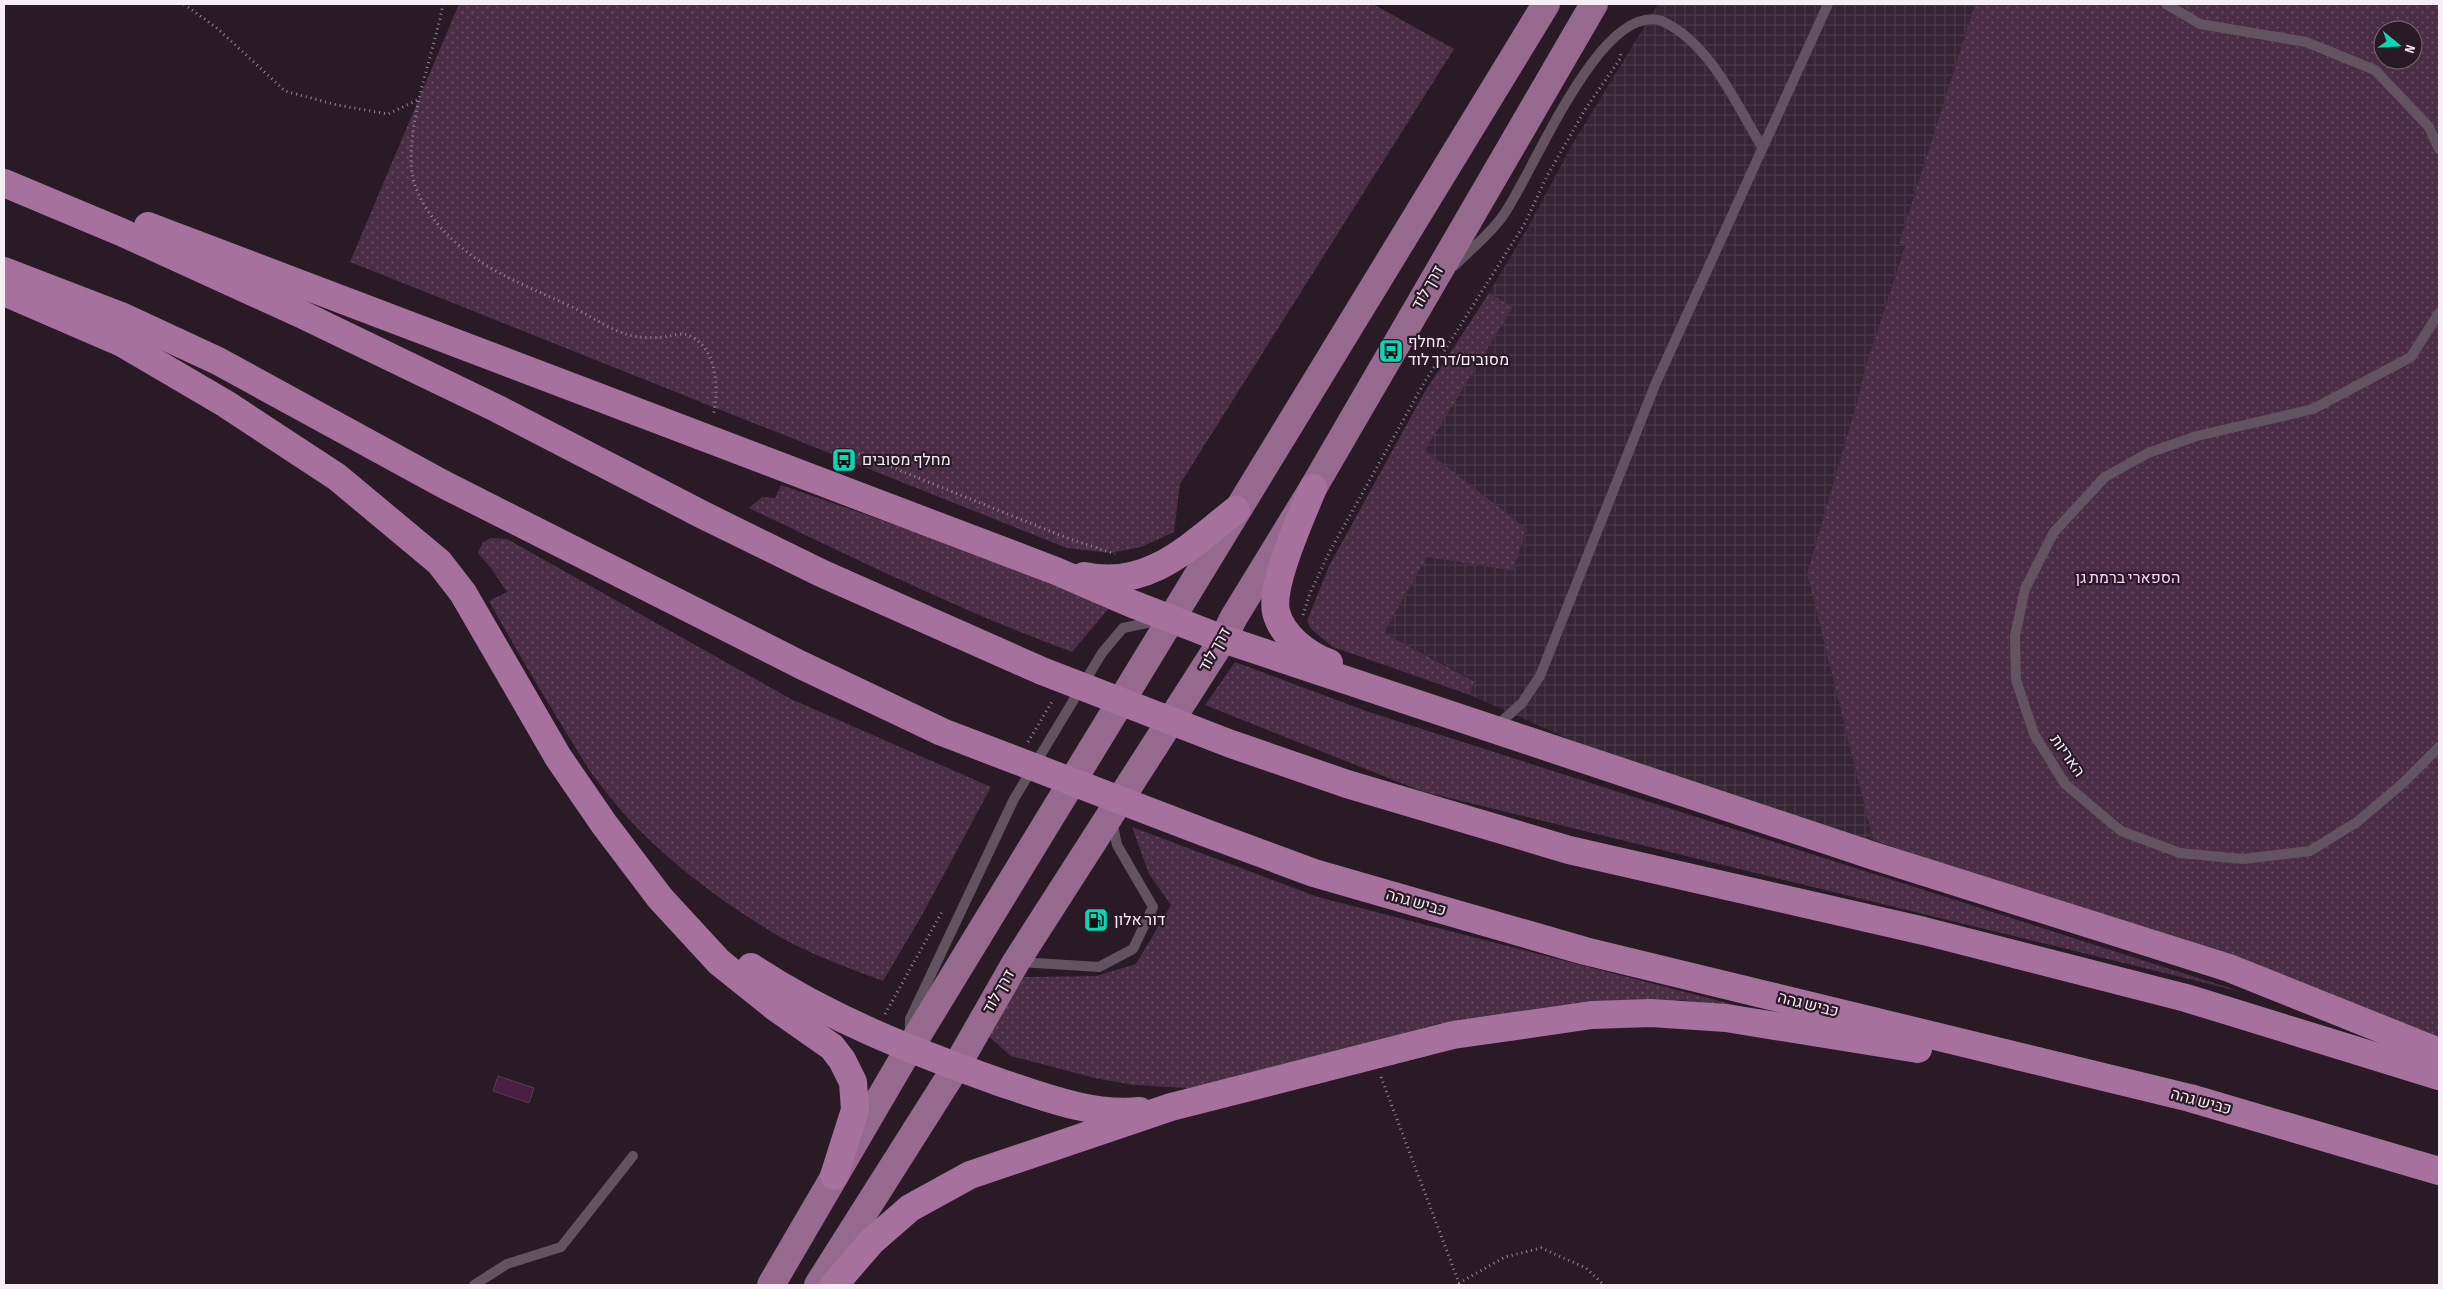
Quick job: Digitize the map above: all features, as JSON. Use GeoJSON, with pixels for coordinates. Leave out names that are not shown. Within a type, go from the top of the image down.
{"type":"FeatureCollection","features":[{"type":"Feature","properties":{"kind":"highway"},"geometry":{"type":"LineString","coordinates":[[4,172],[707,437],[1056,571],[1223,640],[1877,857],[2229,968],[2439,1052]]}},
{"type":"Feature","properties":{"kind":"highway"},"geometry":{"type":"LineString","coordinates":[[4,184],[121,232],[301,314],[498,409],[703,515],[821,573],[1042,671],[1231,744],[1347,784],[1569,850],[1924,931],[2186,998],[2439,1076]]}},
{"type":"Feature","properties":{"kind":"highway","name":"כביש גהה"},"geometry":{"type":"LineString","coordinates":[[4,272],[121,316],[218,362],[435,480],[663,596],[907,715],[992,751],[1181,824],[1314,873],[1585,951],[2190,1098],[2439,1170]]}},
{"type":"Feature","properties":{"kind":"highway"},"geometry":{"type":"LineString","coordinates":[[4,292],[122,343],[226,404],[337,478],[439,562],[463,593],[558,756],[604,824],[660,898],[719,962],[775,1007],[832,1047],[842,1060],[853,1082],[855,1110],[834,1176]]}},
{"type":"Feature","properties":{"kind":"highway"},"geometry":{"type":"LineString","coordinates":[[1313,488],[1281,572],[1276,610],[1281,626],[1297,644],[1320,660],[1501,722],[1602,766]]}},
{"type":"Feature","properties":{"kind":"highway"},"geometry":{"type":"LineString","coordinates":[[1056,571],[1097,579],[1117,579],[1143,574],[1172,560],[1236,510]]}},
{"type":"Feature","properties":{"kind":"highway"},"geometry":{"type":"LineString","coordinates":[[660,898],[744,963],[785,990],[839,1019],[956,1067],[1042,1096],[1093,1110],[1137,1112],[1171,1107]]}},
{"type":"Feature","properties":{"kind":"highway"},"geometry":{"type":"LineString","coordinates":[[834,1285],[871,1242],[910,1208],[970,1175],[1171,1107],[1453,1035],[1592,1015],[1651,1013],[1726,1018],[1829,1033],[2190,1098]]}},
{"type":"Feature","properties":{"kind":"main road"},"geometry":{"type":"LineString","coordinates":[[771,1285],[910,1048],[1546,4]]}},
{"type":"Feature","properties":{"kind":"main road","name":"דרך לוד"},"geometry":{"type":"LineString","coordinates":[[818,1285],[956,1067],[1016,962],[1223,640],[1234,617],[1313,488],[1594,4]]}},
{"type":"Feature","properties":{"kind":"lane"},"geometry":{"type":"LineString","coordinates":[[1501,722],[1522,703],[1540,676],[1655,385],[1828,4]]}},
{"type":"Feature","properties":{"kind":"lane"},"geometry":{"type":"LineString","coordinates":[[2166,4],[2200,24],[2306,42],[2375,70],[2429,127],[2439,148]]}},
{"type":"Feature","properties":{"kind":"lane"},"geometry":{"type":"LineString","coordinates":[[1419,303],[1502,217],[1582,72],[1606,41],[1627,24],[1647,17],[1662,21],[1685,36],[1712,66],[1762,147]]}},
{"type":"Feature","properties":{"kind":"lane","name":"האריות"},"geometry":{"type":"LineString","coordinates":[[2439,313],[2411,357],[2313,409],[2224,428],[2148,453],[2105,477],[2054,532],[2025,590],[2014,636],[2016,680],[2034,734],[2065,784],[2121,831],[2180,853],[2243,859],[2310,851],[2357,822],[2402,784],[2439,747]]}},
{"type":"Feature","properties":{"kind":"lane"},"geometry":{"type":"LineString","coordinates":[[910,1048],[910,1019],[1010,808],[1097,662],[1123,628],[1170,619]]}},
{"type":"Feature","properties":{"kind":"lane"},"geometry":{"type":"LineString","coordinates":[[1016,962],[1100,966],[1133,949],[1153,906],[1117,845],[1111,815]]}},
{"type":"Feature","properties":{"kind":"lane"},"geometry":{"type":"LineString","coordinates":[[474,1285],[507,1264],[561,1247],[633,1156]]}},
{"type":"Feature","properties":{"kind":"path"},"geometry":{"type":"LineString","coordinates":[[184,4],[218,29],[285,91],[338,105],[388,114],[420,99]]}},
{"type":"Feature","properties":{"kind":"path"},"geometry":{"type":"LineString","coordinates":[[443,4],[410,138],[412,176],[424,208],[449,238],[471,257],[514,281],[586,313],[607,327],[645,338],[682,333],[694,338],[705,349],[714,366],[716,404],[707,437]]}},
{"type":"Feature","properties":{"kind":"path"},"geometry":{"type":"LineString","coordinates":[[854,452],[1067,538],[1121,556]]}},
{"type":"Feature","properties":{"kind":"path"},"geometry":{"type":"LineString","coordinates":[[1376,1055],[1386,1093],[1460,1283],[1505,1257],[1541,1248],[1586,1268],[1604,1285]]}},
{"type":"Feature","properties":{"kind":"shaded area"},"geometry":{"type":"Polygon","coordinates":[[[1658,4],[1975,4],[1899,243],[1905,245],[1866,365],[1807,572],[1873,840],[1838,838],[1585,746],[1470,695],[1474,680],[1384,633],[1427,557],[1513,571],[1527,529],[1424,450],[1513,307],[1489,293],[1527,229],[1572,145],[1658,4]]]}},
{"type":"Feature","properties":{"kind":"green space"},"geometry":{"type":"Polygon","coordinates":[[[459,4],[1373,4],[1454,49],[1180,484],[1174,532],[1141,547],[1110,553],[1067,548],[350,262],[459,4]]]}},
{"type":"Feature","properties":{"kind":"green space","name":"הספארי ברמת גן"},"geometry":{"type":"Polygon","coordinates":[[[1975,4],[2439,4],[2439,1042],[1873,840],[1807,573],[1866,365],[1905,246],[1899,243],[1975,4]]]}},
{"type":"Feature","properties":{"kind":"green space"},"geometry":{"type":"Polygon","coordinates":[[[1489,293],[1513,307],[1425,450],[1527,529],[1513,571],[1427,557],[1384,633],[1474,681],[1470,695],[1333,647],[1312,630],[1307,621],[1329,566],[1424,393],[1489,293]]]}},
{"type":"Feature","properties":{"kind":"green space"},"geometry":{"type":"Polygon","coordinates":[[[781,485],[1056,581],[1110,607],[1072,652],[949,602],[749,508],[762,497],[775,498],[781,485]]]}},
{"type":"Feature","properties":{"kind":"green space"},"geometry":{"type":"Polygon","coordinates":[[[491,538],[507,539],[791,699],[991,787],[922,915],[883,981],[801,948],[750,918],[701,884],[678,865],[655,845],[614,802],[585,763],[489,601],[507,592],[478,553],[483,542],[491,538]]]}},
{"type":"Feature","properties":{"kind":"green space"},"geometry":{"type":"Polygon","coordinates":[[[1235,662],[1366,711],[2242,992],[1421,791],[1205,705],[1235,662]]]}},
{"type":"Feature","properties":{"kind":"green space"},"geometry":{"type":"Polygon","coordinates":[[[1132,827],[1318,897],[1766,1013],[1682,1000],[1594,1011],[1441,1023],[1260,1074],[1188,1088],[1134,1085],[1095,1078],[1011,1056],[988,1036],[1024,977],[1096,976],[1136,964],[1171,905],[1149,874],[1132,827]]]}},
{"type":"Feature","properties":{"kind":"building"},"geometry":{"type":"Polygon","coordinates":[[[498,1076],[534,1088],[529,1103],[493,1091],[498,1076]]]}},
{"type":"Feature","properties":{"kind":"place","name":"מחלף מסובים/דרך לוד"},"geometry":{"type":"Point","coordinates":[1391,351]}},
{"type":"Feature","properties":{"kind":"place","name":"מחלף מסובים"},"geometry":{"type":"Point","coordinates":[844,460]}},
{"type":"Feature","properties":{"kind":"place","name":"דור אלון"},"geometry":{"type":"Point","coordinates":[1096,920]}}]}
